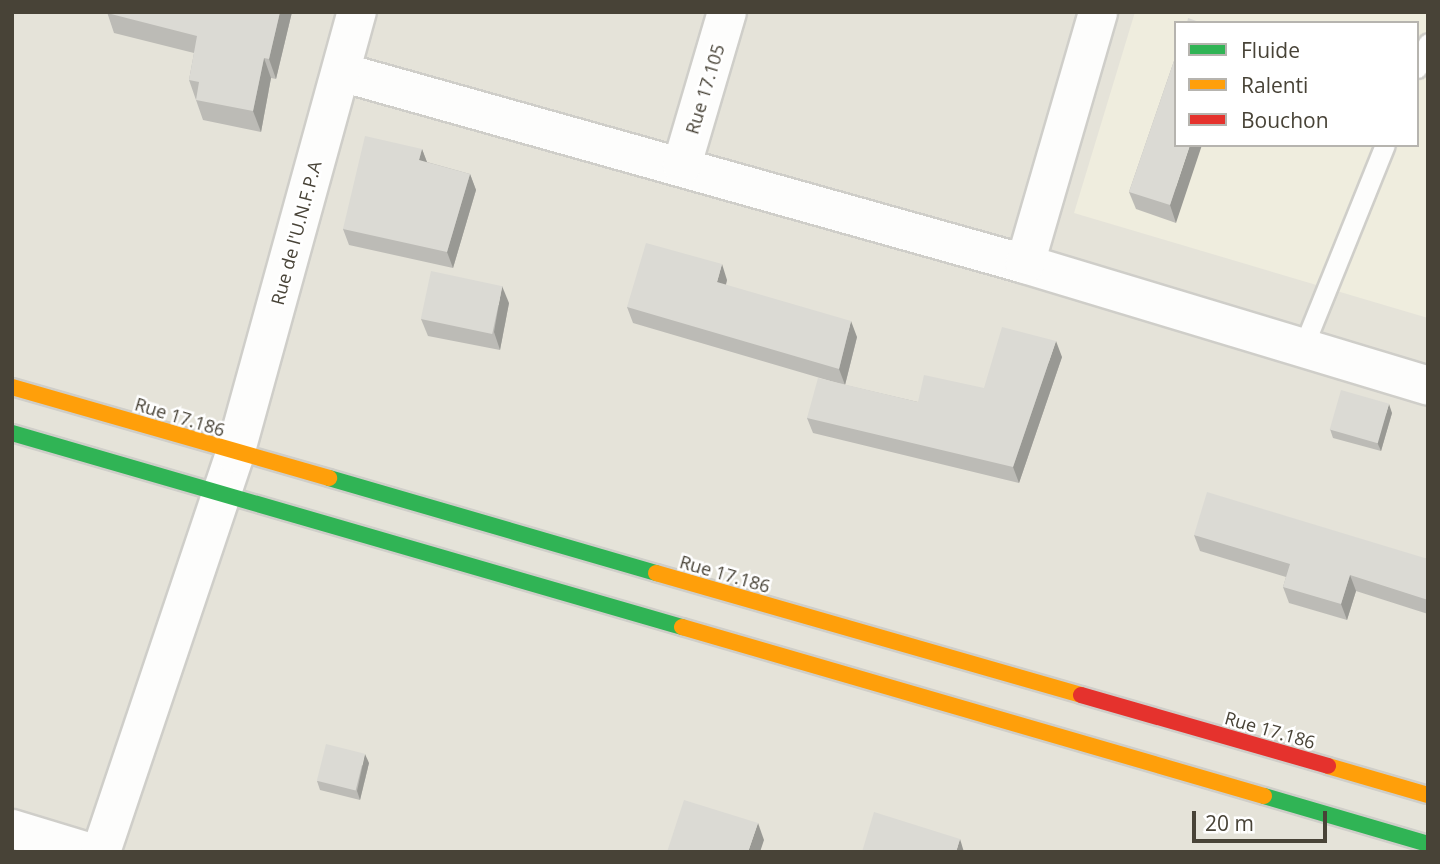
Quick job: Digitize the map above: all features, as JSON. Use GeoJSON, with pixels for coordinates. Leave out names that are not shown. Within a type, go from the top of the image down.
{"type":"FeatureCollection","features":[{"type":"Feature","properties":{"kind":"main road","name":"Rue 17.186"},"geometry":{"type":"LineString","coordinates":[[12,387],[235,454],[1428,795]]}},
{"type":"Feature","properties":{"kind":"main road"},"geometry":{"type":"LineString","coordinates":[[12,433],[1428,844]]}},
{"type":"Feature","properties":{"kind":"street","name":"Rue de l'U.N.F.P.A"},"geometry":{"type":"LineString","coordinates":[[222,494],[357,12]]}},
{"type":"Feature","properties":{"kind":"street","name":"Rue 17.105"},"geometry":{"type":"LineString","coordinates":[[682,165],[727,12]]}},
{"type":"Feature","properties":{"kind":"street"},"geometry":{"type":"LineString","coordinates":[[1025,264],[1098,12]]}},
{"type":"Feature","properties":{"kind":"street"},"geometry":{"type":"LineString","coordinates":[[341,72],[682,165],[1025,264],[1428,386]]}},
{"type":"Feature","properties":{"kind":"street"},"geometry":{"type":"LineString","coordinates":[[101,852],[222,494]]}},
{"type":"Feature","properties":{"kind":"street"},"geometry":{"type":"LineString","coordinates":[[12,828],[89,852]]}},
{"type":"Feature","properties":{"kind":"lane"},"geometry":{"type":"LineString","coordinates":[[1419,63],[1428,43]]}},
{"type":"Feature","properties":{"kind":"lane"},"geometry":{"type":"LineString","coordinates":[[1302,350],[1384,147]]}},
{"type":"Feature","properties":{"kind":"shaded area"},"geometry":{"type":"Polygon","coordinates":[[[12,12],[1428,12],[1428,852],[12,852],[12,12]]]}},
{"type":"Feature","properties":{"kind":"shaded area"},"geometry":{"type":"Polygon","coordinates":[[[1135,12],[1428,12],[1428,318],[1074,213],[1135,12]]]}},
{"type":"Feature","properties":{"kind":"building"},"geometry":{"type":"Polygon","coordinates":[[[107,12],[280,12],[269,59],[264,58],[253,111],[196,100],[199,82],[189,80],[197,36],[107,12]]]}},
{"type":"Feature","properties":{"kind":"building"},"geometry":{"type":"Polygon","coordinates":[[[1174,61],[1174,147],[1189,147],[1170,205],[1129,192],[1174,61]]]}},
{"type":"Feature","properties":{"kind":"building"},"geometry":{"type":"Polygon","coordinates":[[[365,136],[422,149],[419,160],[470,174],[447,252],[343,229],[365,136]]]}},
{"type":"Feature","properties":{"kind":"building"},"geometry":{"type":"Polygon","coordinates":[[[646,243],[722,264],[717,282],[851,321],[839,369],[627,307],[646,243]]]}},
{"type":"Feature","properties":{"kind":"building"},"geometry":{"type":"Polygon","coordinates":[[[431,271],[502,286],[492,334],[421,319],[431,271]]]}},
{"type":"Feature","properties":{"kind":"building"},"geometry":{"type":"Polygon","coordinates":[[[1002,327],[1056,341],[1013,467],[807,418],[818,378],[918,402],[924,375],[984,388],[1002,327]]]}},
{"type":"Feature","properties":{"kind":"building"},"geometry":{"type":"Polygon","coordinates":[[[1341,390],[1389,404],[1378,443],[1330,429],[1341,390]]]}},
{"type":"Feature","properties":{"kind":"building"},"geometry":{"type":"Polygon","coordinates":[[[1207,492],[1428,559],[1428,600],[1350,575],[1341,604],[1283,587],[1290,564],[1194,535],[1207,492]]]}},
{"type":"Feature","properties":{"kind":"building"},"geometry":{"type":"Polygon","coordinates":[[[326,744],[365,754],[356,791],[317,781],[326,744]]]}},
{"type":"Feature","properties":{"kind":"building"},"geometry":{"type":"Polygon","coordinates":[[[684,800],[758,823],[748,852],[667,852],[684,800]]]}},
{"type":"Feature","properties":{"kind":"building"},"geometry":{"type":"Polygon","coordinates":[[[874,812],[960,839],[956,852],[862,852],[874,812]]]}},
{"type":"Feature","properties":{"kind":"traffic: fast"},"geometry":{"type":"LineString","coordinates":[[12,433],[682,627]]}},
{"type":"Feature","properties":{"kind":"traffic: fast"},"geometry":{"type":"LineString","coordinates":[[329,478],[656,573]]}},
{"type":"Feature","properties":{"kind":"traffic: fast"},"geometry":{"type":"LineString","coordinates":[[1264,796],[1428,844]]}},
{"type":"Feature","properties":{"kind":"traffic: slow"},"geometry":{"type":"LineString","coordinates":[[12,387],[329,478]]}},
{"type":"Feature","properties":{"kind":"traffic: slow"},"geometry":{"type":"LineString","coordinates":[[656,573],[1081,695]]}},
{"type":"Feature","properties":{"kind":"traffic: slow"},"geometry":{"type":"LineString","coordinates":[[682,627],[1264,796]]}},
{"type":"Feature","properties":{"kind":"traffic: slow"},"geometry":{"type":"LineString","coordinates":[[1328,766],[1428,795]]}},
{"type":"Feature","properties":{"kind":"traffic: jam"},"geometry":{"type":"LineString","coordinates":[[1081,695],[1328,766]]}}]}
